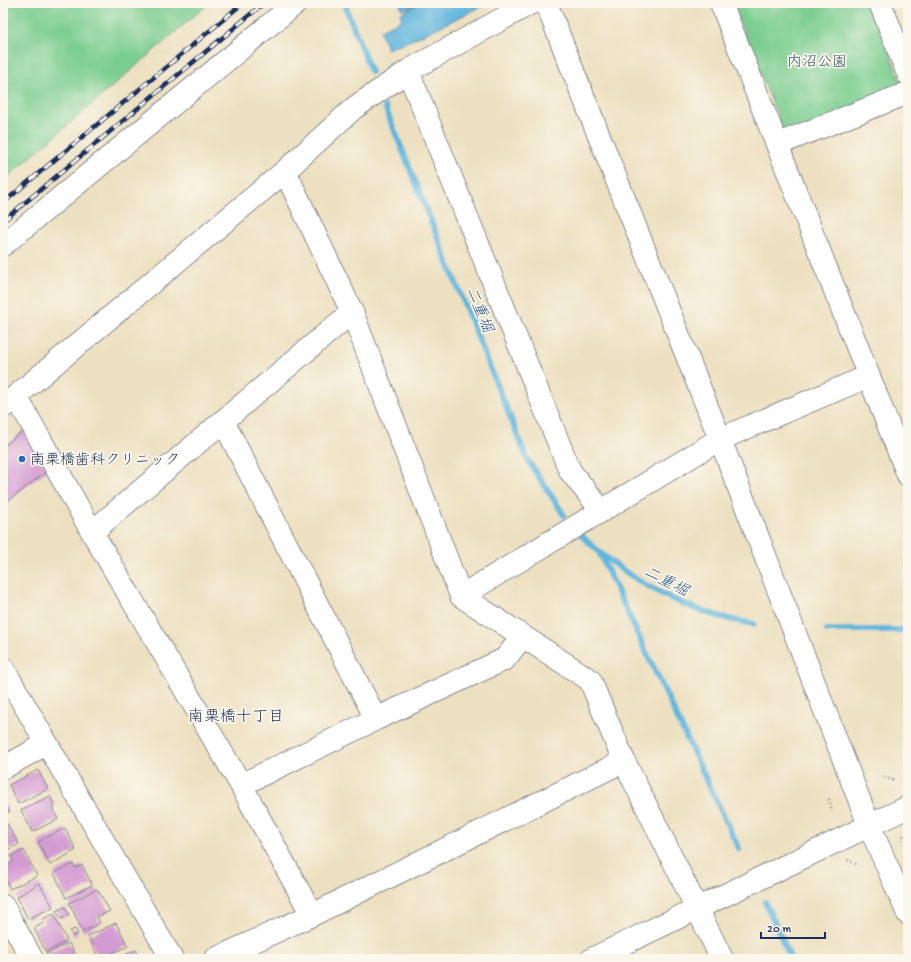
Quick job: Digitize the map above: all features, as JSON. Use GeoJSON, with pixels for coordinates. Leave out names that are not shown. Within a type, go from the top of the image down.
{"type":"FeatureCollection","features":[{"type":"Feature","properties":{"kind":"street"},"geometry":{"type":"LineString","coordinates":[[3,245],[296,3]]}},
{"type":"Feature","properties":{"kind":"street"},"geometry":{"type":"LineString","coordinates":[[312,915],[241,785],[92,532],[9,402],[285,171],[354,108],[408,71],[531,3]]}},
{"type":"Feature","properties":{"kind":"street"},"geometry":{"type":"LineString","coordinates":[[546,3],[720,439],[869,825],[908,914]]}},
{"type":"Feature","properties":{"kind":"street"},"geometry":{"type":"LineString","coordinates":[[722,3],[869,376],[906,462]]}},
{"type":"Feature","properties":{"kind":"street"},"geometry":{"type":"LineString","coordinates":[[880,3],[908,74]]}},
{"type":"Feature","properties":{"kind":"street"},"geometry":{"type":"LineString","coordinates":[[408,71],[570,471],[602,511]]}},
{"type":"Feature","properties":{"kind":"street"},"geometry":{"type":"LineString","coordinates":[[778,144],[908,93]]}},
{"type":"Feature","properties":{"kind":"street"},"geometry":{"type":"LineString","coordinates":[[285,171],[352,312],[461,596],[590,680],[624,761],[722,959]]}},
{"type":"Feature","properties":{"kind":"street"},"geometry":{"type":"LineString","coordinates":[[92,532],[352,312]]}},
{"type":"Feature","properties":{"kind":"street"},"geometry":{"type":"LineString","coordinates":[[461,596],[720,439],[869,376]]}},
{"type":"Feature","properties":{"kind":"street"},"geometry":{"type":"LineString","coordinates":[[223,421],[376,720]]}},
{"type":"Feature","properties":{"kind":"street"},"geometry":{"type":"LineString","coordinates":[[241,785],[505,659],[523,636]]}},
{"type":"Feature","properties":{"kind":"street"},"geometry":{"type":"LineString","coordinates":[[3,668],[172,959]]}},
{"type":"Feature","properties":{"kind":"street"},"geometry":{"type":"LineString","coordinates":[[3,768],[46,744]]}},
{"type":"Feature","properties":{"kind":"street"},"geometry":{"type":"LineString","coordinates":[[215,959],[250,952],[312,915],[624,761]]}},
{"type":"Feature","properties":{"kind":"street"},"geometry":{"type":"LineString","coordinates":[[592,959],[908,807]]}},
{"type":"Feature","properties":{"kind":"street"},"geometry":{"type":"LineString","coordinates":[[3,906],[32,959]]}},
{"type":"Feature","properties":{"kind":"path"},"geometry":{"type":"LineString","coordinates":[[881,776],[895,780]]}},
{"type":"Feature","properties":{"kind":"path"},"geometry":{"type":"LineString","coordinates":[[830,799],[832,811]]}},
{"type":"Feature","properties":{"kind":"path"},"geometry":{"type":"LineString","coordinates":[[902,840],[904,832]]}},
{"type":"Feature","properties":{"kind":"path"},"geometry":{"type":"LineString","coordinates":[[848,859],[858,865]]}},
{"type":"Feature","properties":{"kind":"green space"},"geometry":{"type":"Polygon","coordinates":[[[3,3],[209,3],[3,181],[3,3]]]}},
{"type":"Feature","properties":{"kind":"green space","name":"内沼公園"},"geometry":{"type":"Polygon","coordinates":[[[732,3],[870,3],[901,82],[897,92],[792,133],[783,129],[732,3]]]}},
{"type":"Feature","properties":{"kind":"water"},"geometry":{"type":"Polygon","coordinates":[[[399,3],[489,3],[414,39],[387,49],[380,30],[402,20],[400,14],[417,5],[402,10],[399,3]]]}},
{"type":"Feature","properties":{"kind":"building","name":"南栗橋歯科クリニック"},"geometry":{"type":"Polygon","coordinates":[[[24,430],[48,470],[3,505],[3,447],[24,430]]]}},
{"type":"Feature","properties":{"kind":"building"},"geometry":{"type":"Polygon","coordinates":[[[38,770],[48,789],[18,804],[9,785],[38,770]]]}},
{"type":"Feature","properties":{"kind":"building"},"geometry":{"type":"Polygon","coordinates":[[[50,796],[55,806],[52,807],[58,819],[32,832],[21,810],[50,796]]]}},
{"type":"Feature","properties":{"kind":"building"},"geometry":{"type":"Polygon","coordinates":[[[3,801],[9,812],[3,815],[3,801]]]}},
{"type":"Feature","properties":{"kind":"building"},"geometry":{"type":"Polygon","coordinates":[[[5,821],[19,844],[3,852],[3,822],[5,821]]]}},
{"type":"Feature","properties":{"kind":"building"},"geometry":{"type":"Polygon","coordinates":[[[65,828],[76,850],[50,865],[38,842],[65,828]]]}},
{"type":"Feature","properties":{"kind":"building"},"geometry":{"type":"Polygon","coordinates":[[[24,850],[37,876],[10,889],[3,874],[3,867],[13,862],[11,856],[24,850]]]}},
{"type":"Feature","properties":{"kind":"building"},"geometry":{"type":"Polygon","coordinates":[[[73,864],[75,868],[82,865],[92,885],[66,898],[54,873],[73,864]]]}},
{"type":"Feature","properties":{"kind":"building"},"geometry":{"type":"Polygon","coordinates":[[[39,883],[53,907],[28,919],[17,897],[39,883]]]}},
{"type":"Feature","properties":{"kind":"building"},"geometry":{"type":"Polygon","coordinates":[[[97,889],[110,911],[97,917],[100,923],[83,932],[69,903],[97,889]]]}},
{"type":"Feature","properties":{"kind":"building"},"geometry":{"type":"Polygon","coordinates":[[[65,907],[69,915],[61,919],[56,911],[65,907]]]}},
{"type":"Feature","properties":{"kind":"building"},"geometry":{"type":"Polygon","coordinates":[[[54,914],[67,941],[46,952],[34,928],[44,923],[43,919],[54,914]]]}},
{"type":"Feature","properties":{"kind":"building"},"geometry":{"type":"Polygon","coordinates":[[[116,923],[128,946],[99,959],[88,936],[116,923]]]}},
{"type":"Feature","properties":{"kind":"building"},"geometry":{"type":"Polygon","coordinates":[[[75,929],[78,934],[74,936],[70,931],[75,929]]]}},
{"type":"Feature","properties":{"kind":"building"},"geometry":{"type":"Polygon","coordinates":[[[69,943],[77,959],[49,959],[46,954],[69,943]]]}},
{"type":"Feature","properties":{"kind":"building"},"geometry":{"type":"Polygon","coordinates":[[[136,950],[141,959],[113,959],[118,956],[119,958],[136,950]]]}},
{"type":"Feature","properties":{"kind":"waterway","name":"二重堀"},"geometry":{"type":"LineString","coordinates":[[344,3],[371,72]]}},
{"type":"Feature","properties":{"kind":"waterway","name":"二重堀"},"geometry":{"type":"LineString","coordinates":[[385,107],[527,459],[564,515]]}},
{"type":"Feature","properties":{"kind":"waterway","name":"二重堀"},"geometry":{"type":"LineString","coordinates":[[581,535],[618,567],[661,593],[683,604],[706,612],[754,624]]}},
{"type":"Feature","properties":{"kind":"waterway"},"geometry":{"type":"LineString","coordinates":[[600,554],[739,849]]}},
{"type":"Feature","properties":{"kind":"waterway","name":"二重堀"},"geometry":{"type":"LineString","coordinates":[[827,630],[908,630]]}},
{"type":"Feature","properties":{"kind":"waterway"},"geometry":{"type":"LineString","coordinates":[[765,902],[791,959]]}},
{"type":"Feature","properties":{"kind":"railway"},"geometry":{"type":"LineString","coordinates":[[3,203],[243,3]]}},
{"type":"Feature","properties":{"kind":"railway"},"geometry":{"type":"LineString","coordinates":[[3,221],[264,3]]}},
{"type":"Feature","properties":{"kind":"place","name":"南栗橋歯科クリニック"},"geometry":{"type":"Point","coordinates":[22,459]}},
{"type":"Feature","properties":{"kind":"district","name":"南栗橋十丁目"},"geometry":{"type":"Point","coordinates":[236,715]}}]}
